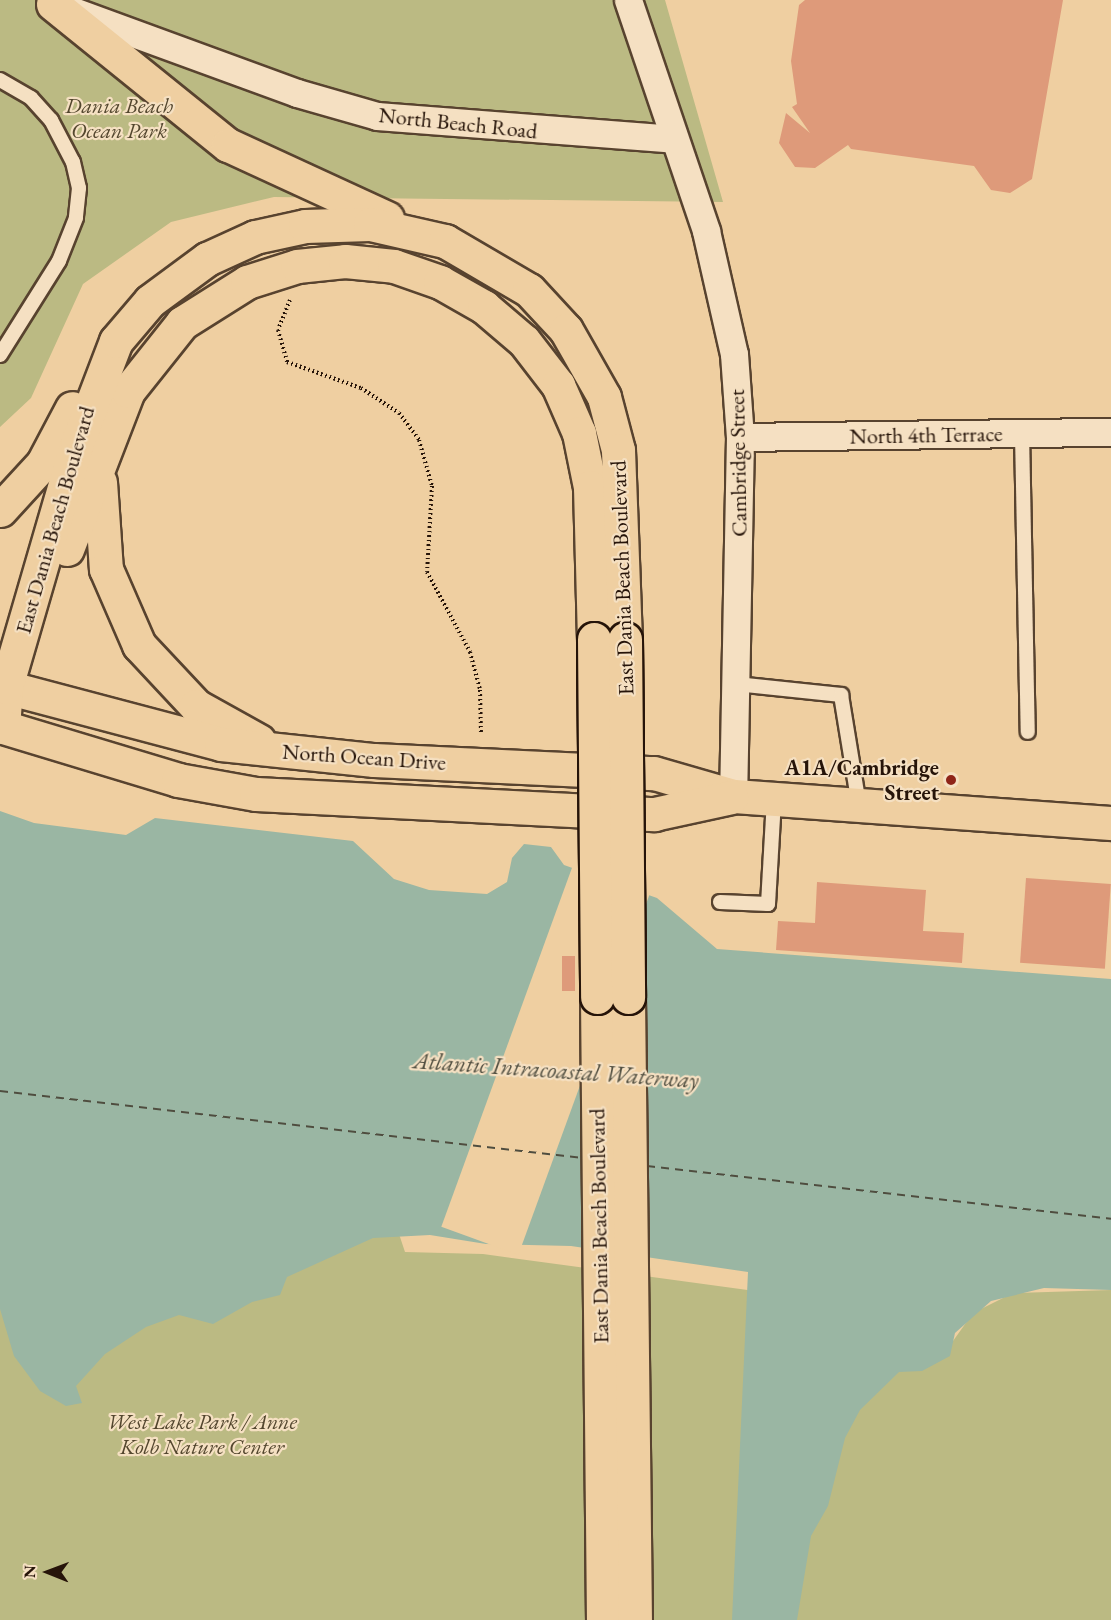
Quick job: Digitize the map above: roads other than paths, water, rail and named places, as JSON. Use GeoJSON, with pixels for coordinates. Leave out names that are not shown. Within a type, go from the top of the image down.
{"type":"FeatureCollection","features":[{"type":"Feature","properties":{"kind":"main road"},"geometry":{"type":"LineString","coordinates":[[48,2],[228,145],[422,233]]}},
{"type":"Feature","properties":{"kind":"main road","name":"East Dania Beach Boulevard"},"geometry":{"type":"LineString","coordinates":[[1,731],[84,417],[116,341],[150,301],[187,271],[255,237],[351,222],[422,233],[486,260],[529,290],[566,330],[592,373],[612,420],[622,477],[610,639],[615,1321],[603,1620]]}},
{"type":"Feature","properties":{"kind":"main road","name":"East Dania Beach Boulevard"},"geometry":{"type":"LineString","coordinates":[[11,689],[128,392],[155,351],[182,323],[224,294],[271,273],[321,262],[418,273],[463,293],[505,324],[541,362],[569,406],[590,487],[610,639]]}},
{"type":"Feature","properties":{"kind":"main road"},"geometry":{"type":"LineString","coordinates":[[0,510],[43,463],[116,341]]}},
{"type":"Feature","properties":{"kind":"main road"},"geometry":{"type":"LineString","coordinates":[[106,445],[99,490],[102,548],[119,606],[139,645],[196,706],[246,735],[298,752]]}},
{"type":"Feature","properties":{"kind":"main road","name":"North Ocean Drive"},"geometry":{"type":"LineString","coordinates":[[11,689],[206,742],[298,752],[654,773],[733,796],[1111,823]]}},
{"type":"Feature","properties":{"kind":"main road","name":"North Ocean Drive"},"geometry":{"type":"LineString","coordinates":[[1,731],[178,780],[256,794],[654,814],[733,796]]}},
{"type":"Feature","properties":{"kind":"main road","name":"East Dania Beach Boulevard"},"geometry":{"type":"LineString","coordinates":[[615,1321],[635,1620]]}},
{"type":"Feature","properties":{"kind":"street"},"geometry":{"type":"LineString","coordinates":[[628,0],[674,139]]}},
{"type":"Feature","properties":{"kind":"street","name":"North Beach Road"},"geometry":{"type":"LineString","coordinates":[[48,2],[297,93],[377,116],[674,139]]}},
{"type":"Feature","properties":{"kind":"street","name":"Cambridge Street"},"geometry":{"type":"LineString","coordinates":[[674,139],[729,321],[740,437],[733,796]]}},
{"type":"Feature","properties":{"kind":"street","name":"North 4th Terrace"},"geometry":{"type":"LineString","coordinates":[[740,437],[1111,432]]}},
{"type":"Feature","properties":{"kind":"lane"},"geometry":{"type":"LineString","coordinates":[[0,80],[31,98],[51,120],[74,162],[79,188],[76,218],[59,261],[0,355]]}},
{"type":"Feature","properties":{"kind":"lane"},"geometry":{"type":"LineString","coordinates":[[1022,433],[1028,732]]}},
{"type":"Feature","properties":{"kind":"lane"},"geometry":{"type":"LineString","coordinates":[[736,684],[841,695],[859,805]]}},
{"type":"Feature","properties":{"kind":"lane"},"geometry":{"type":"LineString","coordinates":[[720,902],[768,904],[774,799]]}},
{"type":"Feature","properties":{"kind":"water","name":"Atlantic Intracoastal Waterway"},"geometry":{"type":"Polygon","coordinates":[[[0,811],[34,823],[126,835],[155,818],[353,841],[394,879],[429,890],[487,894],[507,882],[512,858],[524,844],[551,847],[564,865],[657,898],[717,949],[1111,979],[1111,1290],[1044,1288],[991,1301],[955,1333],[950,1356],[922,1371],[899,1372],[860,1410],[845,1438],[828,1506],[811,1536],[797,1620],[732,1620],[748,1272],[571,1246],[486,1244],[430,1235],[373,1238],[287,1277],[280,1295],[252,1302],[213,1324],[179,1315],[146,1327],[105,1354],[76,1386],[82,1403],[66,1406],[40,1391],[14,1356],[0,1309],[0,811]]]}},
{"type":"Feature","properties":{"kind":"place","name":"A1A/Cambridge Street"},"geometry":{"type":"Point","coordinates":[951,780]}},
{"type":"Feature","properties":{"kind":"park label","name":"Dania Beach Ocean Park"},"geometry":{"type":"Point","coordinates":[119,118]}},
{"type":"Feature","properties":{"kind":"park label","name":"West Lake Park / Anne Kolb Nature Center"},"geometry":{"type":"Point","coordinates":[202,1434]}}]}
